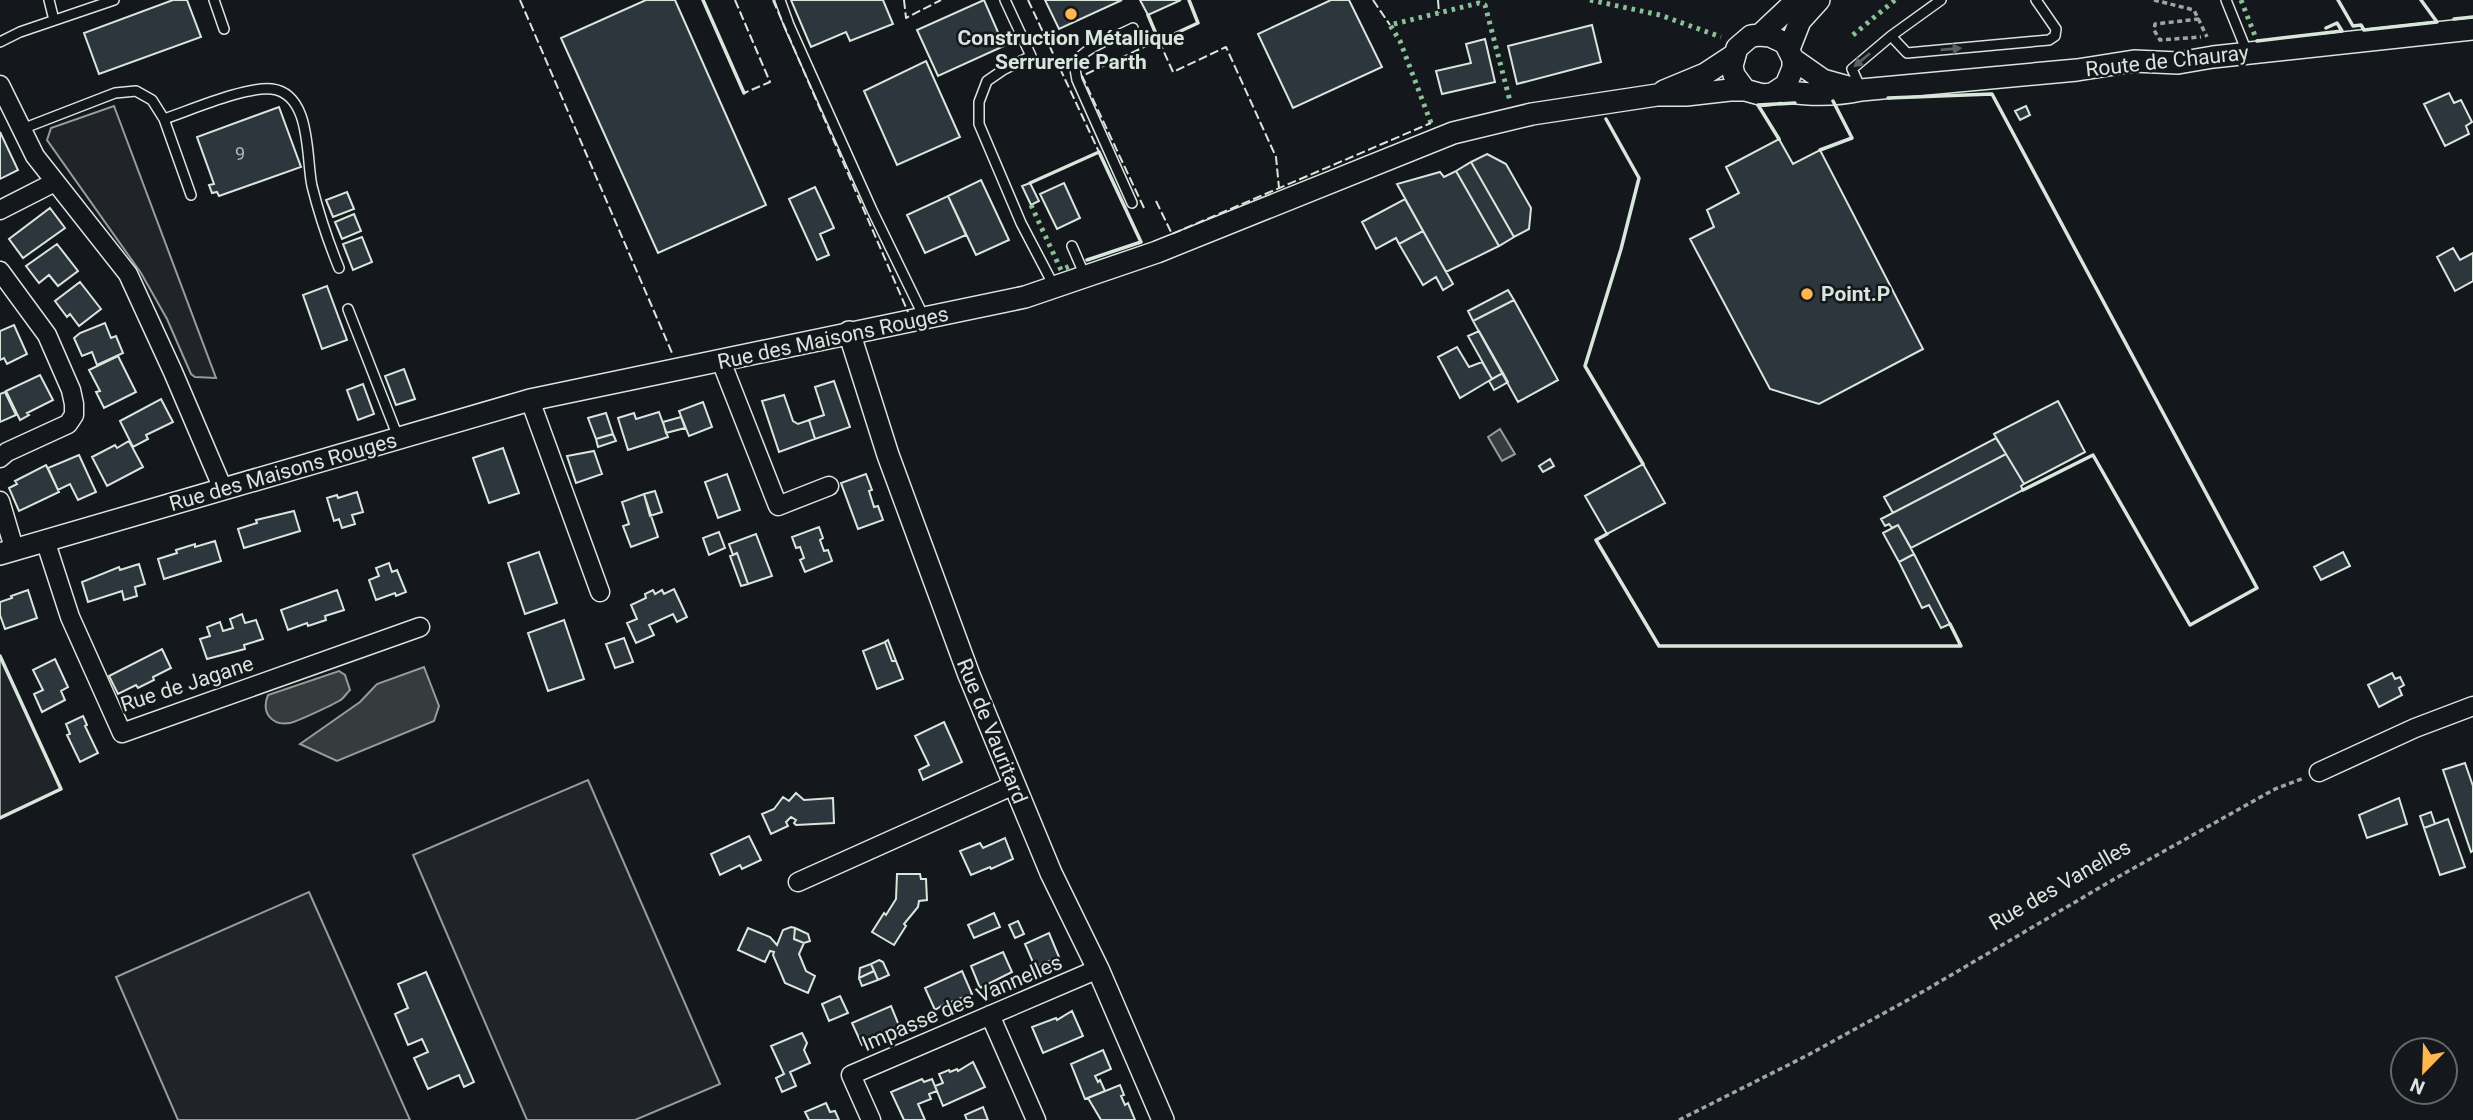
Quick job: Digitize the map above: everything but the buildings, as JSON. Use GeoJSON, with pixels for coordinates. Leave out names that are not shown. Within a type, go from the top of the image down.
{"type":"FeatureCollection","features":[{"type":"Feature","properties":{"kind":"street"},"geometry":{"type":"LineString","coordinates":[[1797,0],[1760,34],[1744,41],[1734,55],[1734,75],[1745,90],[1763,95],[1780,90],[1791,77],[1791,54],[1800,21],[1819,0]]}},
{"type":"Feature","properties":{"kind":"street","name":"Route de Chauray"},"geometry":{"type":"LineString","coordinates":[[1780,90],[1820,96],[2077,70],[2134,61],[2186,63],[2247,53],[2473,29]]}},
{"type":"Feature","properties":{"kind":"street"},"geometry":{"type":"LineString","coordinates":[[1760,34],[1779,39],[1791,54]]}},
{"type":"Feature","properties":{"kind":"street","name":"Route de Chauray"},"geometry":{"type":"LineString","coordinates":[[1791,54],[1823,80],[1861,90]]}},
{"type":"Feature","properties":{"kind":"street","name":"Rue des Maisons Rouges"},"geometry":{"type":"LineString","coordinates":[[1657,95],[1705,74],[1734,55]]}},
{"type":"Feature","properties":{"kind":"street"},"geometry":{"type":"LineString","coordinates":[[0,85],[35,156],[128,274],[223,489]]}},
{"type":"Feature","properties":{"kind":"street","name":"Rue des Maisons Rouges"},"geometry":{"type":"LineString","coordinates":[[7,551],[530,400],[849,332],[977,309],[1055,287],[1157,252],[1453,133],[1532,114],[1657,95],[1745,90]]}},
{"type":"Feature","properties":{"kind":"street"},"geometry":{"type":"LineString","coordinates":[[0,210],[55,182]]}},
{"type":"Feature","properties":{"kind":"street"},"geometry":{"type":"LineString","coordinates":[[0,271],[47,335],[71,390],[74,415],[62,429],[7,452],[0,458]]}},
{"type":"Feature","properties":{"kind":"street","name":"Rue de Vauritard"},"geometry":{"type":"LineString","coordinates":[[849,332],[888,455],[969,675],[1051,873],[1098,969],[1163,1120]]}},
{"type":"Feature","properties":{"kind":"street"},"geometry":{"type":"LineString","coordinates":[[722,361],[778,506],[829,486]]}},
{"type":"Feature","properties":{"kind":"street"},"geometry":{"type":"LineString","coordinates":[[530,400],[600,592]]}},
{"type":"Feature","properties":{"kind":"street"},"geometry":{"type":"LineString","coordinates":[[0,501],[7,551]]}},
{"type":"Feature","properties":{"kind":"street","name":"Rue de Jagane"},"geometry":{"type":"LineString","coordinates":[[45,540],[70,617],[121,733],[420,627]]}},
{"type":"Feature","properties":{"kind":"street"},"geometry":{"type":"LineString","coordinates":[[2319,772],[2415,728],[2473,706]]}},
{"type":"Feature","properties":{"kind":"street"},"geometry":{"type":"LineString","coordinates":[[798,883],[1014,785]]}},
{"type":"Feature","properties":{"kind":"street","name":"Impasse des Vannelles"},"geometry":{"type":"LineString","coordinates":[[871,1120],[851,1075],[1098,969]]}},
{"type":"Feature","properties":{"kind":"street"},"geometry":{"type":"LineString","coordinates":[[990,1015],[1035,1120]]}},
{"type":"Feature","properties":{"kind":"lane"},"geometry":{"type":"LineString","coordinates":[[49,0],[54,20]]}},
{"type":"Feature","properties":{"kind":"lane"},"geometry":{"type":"LineString","coordinates":[[0,42],[20,32],[114,0]]}},
{"type":"Feature","properties":{"kind":"lane"},"geometry":{"type":"LineString","coordinates":[[214,0],[224,29]]}},
{"type":"Feature","properties":{"kind":"lane"},"geometry":{"type":"LineString","coordinates":[[780,0],[872,211],[925,318]]}},
{"type":"Feature","properties":{"kind":"lane"},"geometry":{"type":"LineString","coordinates":[[1005,0],[1031,56],[987,81],[979,102],[979,124],[1021,223],[1055,287]]}},
{"type":"Feature","properties":{"kind":"lane"},"geometry":{"type":"LineString","coordinates":[[1861,90],[1852,69],[1891,36],[1941,0]]}},
{"type":"Feature","properties":{"kind":"lane"},"geometry":{"type":"LineString","coordinates":[[1891,36],[1907,53],[2049,40],[2056,29],[2036,0]]}},
{"type":"Feature","properties":{"kind":"lane"},"geometry":{"type":"LineString","coordinates":[[2226,0],[2247,53]]}},
{"type":"Feature","properties":{"kind":"lane"},"geometry":{"type":"LineString","coordinates":[[1132,203],[1077,80],[1075,70],[1079,58],[1085,52],[1133,28]]}},
{"type":"Feature","properties":{"kind":"lane"},"geometry":{"type":"LineString","coordinates":[[164,119],[240,93],[272,89],[285,94],[298,109],[308,138],[311,182],[322,224],[339,268]]}},
{"type":"Feature","properties":{"kind":"lane"},"geometry":{"type":"LineString","coordinates":[[22,129],[115,93],[136,91],[152,100],[164,119],[191,195]]}},
{"type":"Feature","properties":{"kind":"lane"},"geometry":{"type":"LineString","coordinates":[[1072,246],[1086,277]]}},
{"type":"Feature","properties":{"kind":"lane"},"geometry":{"type":"LineString","coordinates":[[348,309],[398,439]]}},
{"type":"Feature","properties":{"kind":"path"},"geometry":{"type":"LineString","coordinates":[[2154,0],[2194,10],[2199,19],[2207,37],[2160,40],[2154,30],[2155,24],[2199,19]]}},
{"type":"Feature","properties":{"kind":"path","name":"Rue des Vanelles"},"geometry":{"type":"LineString","coordinates":[[1679,1120],[1808,1055],[1924,991],[2116,878],[2275,789],[2319,772]]}},
{"type":"Feature","properties":{"kind":"shaded area"},"geometry":{"type":"Polygon","coordinates":[[[114,106],[216,378],[195,377],[191,374],[167,319],[141,273],[47,140],[51,128],[114,106]]]}},
{"type":"Feature","properties":{"kind":"shaded area"},"geometry":{"type":"Polygon","coordinates":[[[1500,429],[1515,454],[1502,461],[1488,437],[1500,429]]]}},
{"type":"Feature","properties":{"kind":"shaded area"},"geometry":{"type":"Polygon","coordinates":[[[0,656],[61,789],[0,818],[0,656]]]}},
{"type":"Feature","properties":{"kind":"shaded area"},"geometry":{"type":"Polygon","coordinates":[[[424,667],[439,706],[434,721],[337,761],[300,744],[360,702],[377,684],[424,667]]]}},
{"type":"Feature","properties":{"kind":"shaded area"},"geometry":{"type":"Polygon","coordinates":[[[339,671],[345,675],[350,690],[342,699],[290,723],[278,722],[269,716],[266,707],[268,695],[339,671]]]}},
{"type":"Feature","properties":{"kind":"shaded area"},"geometry":{"type":"Polygon","coordinates":[[[588,780],[720,1084],[635,1120],[527,1120],[413,855],[588,780]]]}},
{"type":"Feature","properties":{"kind":"shaded area"},"geometry":{"type":"Polygon","coordinates":[[[309,892],[410,1120],[178,1120],[116,977],[309,892]]]}},
{"type":"Feature","properties":{"kind":"hedge"},"geometry":{"type":"LineString","coordinates":[[1590,0],[1660,15],[1721,37]]}},
{"type":"Feature","properties":{"kind":"hedge"},"geometry":{"type":"LineString","coordinates":[[1853,35],[1895,0]]}},
{"type":"Feature","properties":{"kind":"hedge"},"geometry":{"type":"LineString","coordinates":[[2241,0],[2257,41]]}},
{"type":"Feature","properties":{"kind":"hedge"},"geometry":{"type":"LineString","coordinates":[[1431,123],[1400,41],[1390,25],[1479,3],[1485,5],[1510,101]]}},
{"type":"Feature","properties":{"kind":"hedge"},"geometry":{"type":"LineString","coordinates":[[1031,205],[1061,270],[1072,265]]}},
{"type":"Feature","properties":{"kind":"fence"},"geometry":{"type":"LineString","coordinates":[[520,0],[672,353]]}},
{"type":"Feature","properties":{"kind":"fence"},"geometry":{"type":"LineString","coordinates":[[735,0],[770,82],[744,93]]}},
{"type":"Feature","properties":{"kind":"fence"},"geometry":{"type":"LineString","coordinates":[[773,0],[908,312]]}},
{"type":"Feature","properties":{"kind":"fence"},"geometry":{"type":"LineString","coordinates":[[904,0],[906,18],[941,0]]}},
{"type":"Feature","properties":{"kind":"fence"},"geometry":{"type":"LineString","coordinates":[[1028,0],[1099,152]]}},
{"type":"Feature","properties":{"kind":"fence"},"geometry":{"type":"LineString","coordinates":[[1373,0],[1390,25]]}},
{"type":"Feature","properties":{"kind":"fence"},"geometry":{"type":"LineString","coordinates":[[1438,0],[1439,13]]}},
{"type":"Feature","properties":{"kind":"fence"},"geometry":{"type":"LineString","coordinates":[[1144,208],[1082,76],[1159,40]]}},
{"type":"Feature","properties":{"kind":"fence"},"geometry":{"type":"LineString","coordinates":[[1159,41],[1173,72],[1226,47],[1276,157],[1279,188]]}},
{"type":"Feature","properties":{"kind":"fence"},"geometry":{"type":"LineString","coordinates":[[1156,201],[1172,234],[1431,123]]}},
{"type":"Feature","properties":{"kind":"wall"},"geometry":{"type":"LineString","coordinates":[[703,0],[744,93]]}},
{"type":"Feature","properties":{"kind":"wall"},"geometry":{"type":"LineString","coordinates":[[1148,15],[1159,41],[1198,23],[1189,0]]}},
{"type":"Feature","properties":{"kind":"wall"},"geometry":{"type":"LineString","coordinates":[[2338,0],[2353,26],[2361,25],[2364,30],[2437,22],[2421,0]]}},
{"type":"Feature","properties":{"kind":"wall"},"geometry":{"type":"LineString","coordinates":[[2454,19],[2473,17]]}},
{"type":"Feature","properties":{"kind":"wall"},"geometry":{"type":"LineString","coordinates":[[2257,41],[2342,31],[2337,23],[2326,28]]}},
{"type":"Feature","properties":{"kind":"wall"},"geometry":{"type":"LineString","coordinates":[[1888,98],[1992,94],[2257,588],[2190,625],[2093,455],[2023,490]]}},
{"type":"Feature","properties":{"kind":"wall"},"geometry":{"type":"LineString","coordinates":[[1820,150],[1852,138],[1833,101]]}},
{"type":"Feature","properties":{"kind":"wall"},"geometry":{"type":"LineString","coordinates":[[1779,139],[1758,105],[1795,103]]}},
{"type":"Feature","properties":{"kind":"wall"},"geometry":{"type":"LineString","coordinates":[[1606,119],[1639,178],[1621,249],[1585,366],[1643,464]]}},
{"type":"Feature","properties":{"kind":"wall"},"geometry":{"type":"LineString","coordinates":[[1030,183],[1099,152],[1141,242],[1087,260]]}},
{"type":"Feature","properties":{"kind":"wall"},"geometry":{"type":"LineString","coordinates":[[1607,534],[1596,540],[1659,646],[1961,646],[1950,624]]}},
{"type":"Feature","properties":{"kind":"wall"},"geometry":{"type":"LineString","coordinates":[[0,656],[61,789],[0,818]]}},
{"type":"Feature","properties":{"kind":"place","name":"Construction Métallique Serrurerie Parth"},"geometry":{"type":"Point","coordinates":[1071,14]}},
{"type":"Feature","properties":{"kind":"place","name":"Point.P"},"geometry":{"type":"Point","coordinates":[1807,294]}}]}
